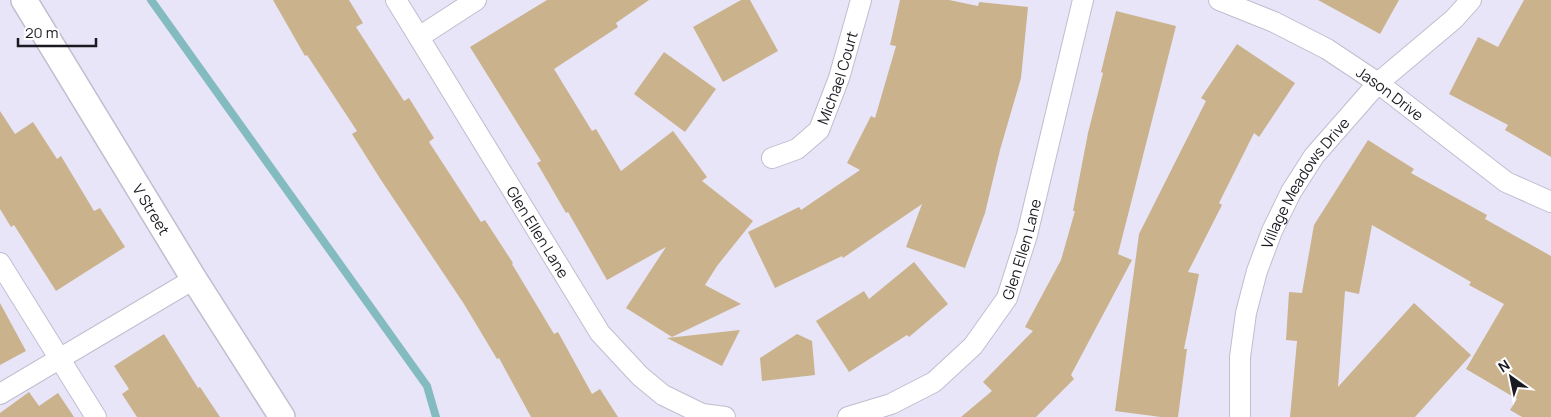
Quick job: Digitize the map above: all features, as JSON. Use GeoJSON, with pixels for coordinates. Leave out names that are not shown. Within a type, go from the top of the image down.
{"type":"FeatureCollection","features":[{"type":"Feature","properties":{"kind":"street","name":"V Street"},"geometry":{"type":"LineString","coordinates":[[24,0],[194,279],[282,417]]}},
{"type":"Feature","properties":{"kind":"street","name":"Glen Ellen Lane"},"geometry":{"type":"LineString","coordinates":[[396,0],[600,332],[640,376],[663,395],[702,416],[725,417]]}},
{"type":"Feature","properties":{"kind":"street"},"geometry":{"type":"LineString","coordinates":[[419,37],[476,0]]}},
{"type":"Feature","properties":{"kind":"street","name":"Michael Court"},"geometry":{"type":"LineString","coordinates":[[772,158],[797,149],[818,130],[839,78],[861,0]]}},
{"type":"Feature","properties":{"kind":"street","name":"Glen Ellen Lane"},"geometry":{"type":"LineString","coordinates":[[848,417],[895,411],[934,382],[973,346],[1007,298],[1028,235],[1083,0]]}},
{"type":"Feature","properties":{"kind":"street","name":"Jason Drive"},"geometry":{"type":"LineString","coordinates":[[1219,0],[1274,22],[1326,50],[1378,83],[1506,182],[1551,202]]}},
{"type":"Feature","properties":{"kind":"street","name":"Village Meadows Drive"},"geometry":{"type":"LineString","coordinates":[[1240,417],[1240,357],[1246,313],[1257,271],[1272,231],[1291,192],[1314,156],[1378,83],[1454,19],[1471,0]]}},
{"type":"Feature","properties":{"kind":"street"},"geometry":{"type":"LineString","coordinates":[[0,263],[96,417]]}},
{"type":"Feature","properties":{"kind":"street"},"geometry":{"type":"LineString","coordinates":[[0,394],[194,279]]}},
{"type":"Feature","properties":{"kind":"building"},"geometry":{"type":"Polygon","coordinates":[[[273,0],[349,0],[363,23],[356,27],[404,101],[409,98],[434,138],[429,142],[481,222],[485,220],[513,263],[554,334],[558,332],[592,394],[600,389],[618,417],[531,417],[499,358],[497,359],[464,304],[381,180],[352,134],[357,131],[307,55],[305,56],[273,0]]]}},
{"type":"Feature","properties":{"kind":"building"},"geometry":{"type":"Polygon","coordinates":[[[547,0],[649,0],[616,23],[618,27],[554,69],[592,131],[596,129],[621,171],[673,131],[707,177],[702,181],[753,221],[717,266],[705,285],[741,304],[672,337],[626,308],[666,247],[607,280],[537,163],[541,161],[470,47],[547,0]]]}},
{"type":"Feature","properties":{"kind":"building"},"geometry":{"type":"Polygon","coordinates":[[[741,0],[750,0],[778,51],[723,82],[693,27],[741,0]]]}},
{"type":"Feature","properties":{"kind":"building"},"geometry":{"type":"Polygon","coordinates":[[[900,0],[949,0],[978,6],[979,2],[1028,7],[1021,78],[1000,150],[985,213],[965,268],[906,247],[922,204],[843,258],[842,256],[775,288],[748,232],[799,207],[801,210],[860,170],[847,163],[871,116],[875,118],[896,46],[890,45],[900,0]]]}},
{"type":"Feature","properties":{"kind":"building"},"geometry":{"type":"Polygon","coordinates":[[[1318,0],[1399,0],[1380,34],[1318,0]]]}},
{"type":"Feature","properties":{"kind":"building"},"geometry":{"type":"Polygon","coordinates":[[[1524,0],[1551,0],[1551,157],[1505,130],[1508,125],[1449,94],[1478,37],[1498,47],[1524,0]]]}},
{"type":"Feature","properties":{"kind":"building"},"geometry":{"type":"Polygon","coordinates":[[[1116,11],[1176,26],[1118,254],[1132,260],[1071,375],[1074,379],[1036,417],[961,417],[992,391],[983,382],[1033,331],[1025,327],[1061,260],[1075,211],[1073,211],[1088,133],[1116,11]]]}},
{"type":"Feature","properties":{"kind":"building"},"geometry":{"type":"Polygon","coordinates":[[[1237,44],[1295,83],[1259,137],[1254,133],[1219,203],[1222,205],[1188,272],[1199,274],[1184,349],[1187,349],[1178,417],[1161,417],[1115,411],[1139,234],[1206,101],[1201,98],[1237,44]]]}},
{"type":"Feature","properties":{"kind":"building"},"geometry":{"type":"Polygon","coordinates":[[[664,52],[716,89],[685,132],[634,94],[664,52]]]}},
{"type":"Feature","properties":{"kind":"building"},"geometry":{"type":"Polygon","coordinates":[[[0,111],[15,134],[33,122],[57,159],[61,156],[94,211],[100,208],[125,247],[56,291],[14,225],[11,227],[0,209],[0,111]]]}},
{"type":"Feature","properties":{"kind":"building"},"geometry":{"type":"Polygon","coordinates":[[[1368,140],[1414,169],[1411,173],[1487,215],[1485,219],[1551,256],[1551,417],[1522,417],[1510,410],[1517,399],[1466,369],[1504,304],[1469,285],[1471,282],[1372,225],[1359,294],[1345,291],[1338,387],[1414,303],[1471,355],[1415,417],[1290,417],[1297,341],[1286,340],[1289,292],[1302,293],[1314,225],[1368,140]]]}},
{"type":"Feature","properties":{"kind":"building"},"geometry":{"type":"Polygon","coordinates":[[[914,262],[948,304],[909,337],[907,335],[849,372],[816,321],[864,291],[869,299],[914,262]]]}},
{"type":"Feature","properties":{"kind":"building"},"geometry":{"type":"Polygon","coordinates":[[[0,303],[26,351],[0,365],[0,303]]]}},
{"type":"Feature","properties":{"kind":"building"},"geometry":{"type":"Polygon","coordinates":[[[740,330],[722,366],[667,338],[740,330]]]}},
{"type":"Feature","properties":{"kind":"building"},"geometry":{"type":"Polygon","coordinates":[[[164,334],[198,388],[200,387],[220,417],[137,417],[122,394],[129,389],[114,366],[164,334]]]}},
{"type":"Feature","properties":{"kind":"building"},"geometry":{"type":"Polygon","coordinates":[[[797,334],[812,341],[815,375],[762,381],[760,358],[797,334]]]}},
{"type":"Feature","properties":{"kind":"building"},"geometry":{"type":"Polygon","coordinates":[[[29,392],[39,406],[58,393],[74,417],[0,417],[0,413],[29,392]]]}},
{"type":"Feature","properties":{"kind":"waterway"},"geometry":{"type":"LineString","coordinates":[[151,0],[427,386],[436,417]]}}]}
